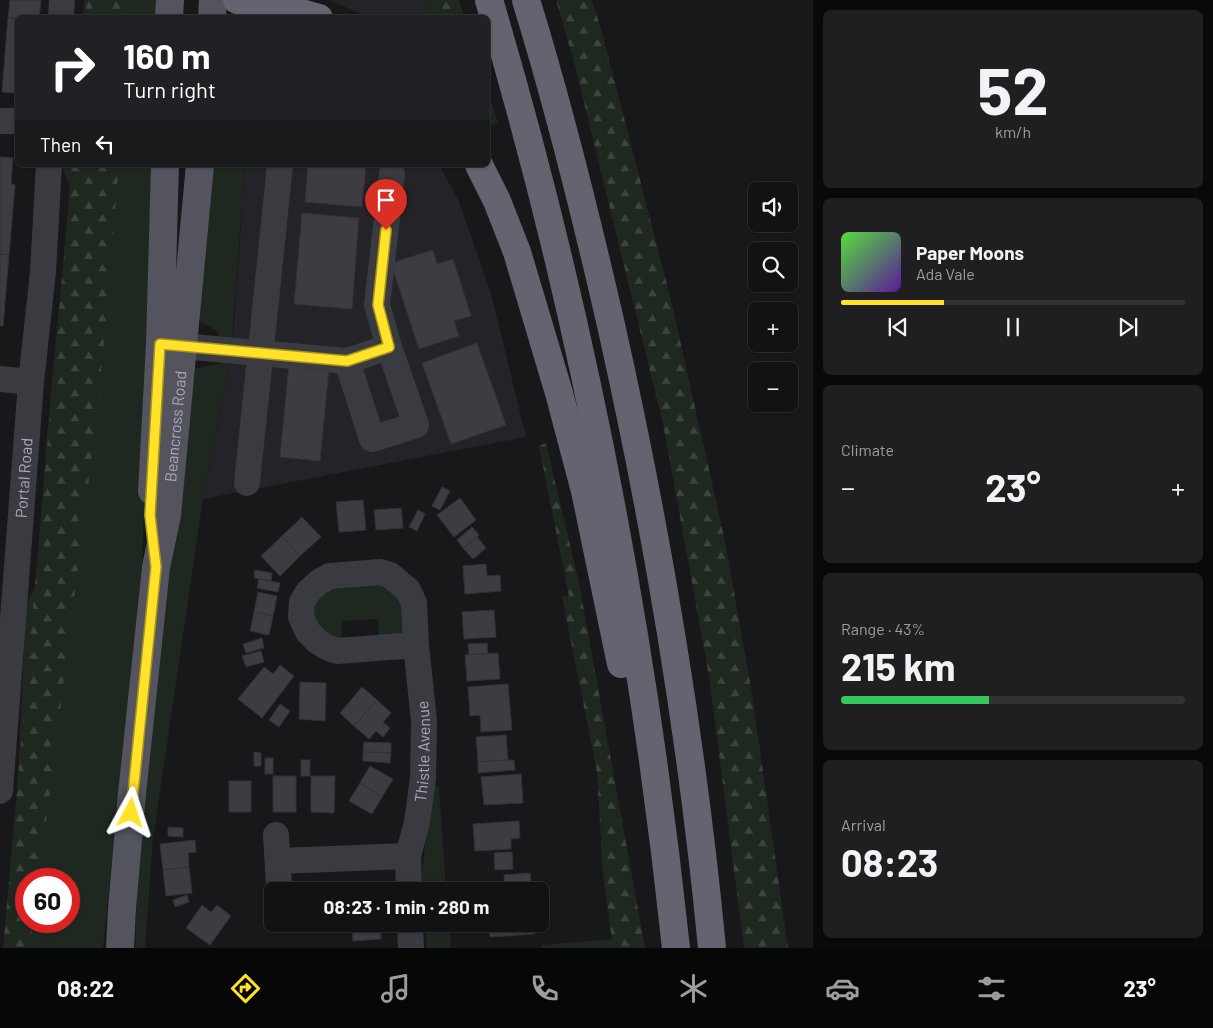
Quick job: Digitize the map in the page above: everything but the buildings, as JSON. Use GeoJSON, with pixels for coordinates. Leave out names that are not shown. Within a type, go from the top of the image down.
{"type":"FeatureCollection","features":[{"type":"Feature","properties":{"kind":"highway"},"geometry":{"type":"LineString","coordinates":[[237,0],[269,4],[308,15]]}},
{"type":"Feature","properties":{"kind":"highway"},"geometry":{"type":"LineString","coordinates":[[489,0],[513,83],[566,288],[626,577],[644,690],[676,948]]}},
{"type":"Feature","properties":{"kind":"highway"},"geometry":{"type":"LineString","coordinates":[[526,0],[546,66],[584,210],[628,398],[660,566],[678,675],[712,948]]}},
{"type":"Feature","properties":{"kind":"highway"},"geometry":{"type":"LineString","coordinates":[[481,167],[501,212],[528,286],[585,491],[676,948]]}},
{"type":"Feature","properties":{"kind":"main road"},"geometry":{"type":"LineString","coordinates":[[169,15],[170,0]]}},
{"type":"Feature","properties":{"kind":"main road"},"geometry":{"type":"LineString","coordinates":[[212,15],[214,0]]}},
{"type":"Feature","properties":{"kind":"main road","name":"Beancross Road"},"geometry":{"type":"LineString","coordinates":[[120,948],[132,794],[156,567],[167,515],[172,345],[165,167]]}},
{"type":"Feature","properties":{"kind":"main road","name":"Beancross Road"},"geometry":{"type":"LineString","coordinates":[[172,345],[190,256],[200,167]]}},
{"type":"Feature","properties":{"kind":"street"},"geometry":{"type":"LineString","coordinates":[[61,15],[62,0]]}},
{"type":"Feature","properties":{"kind":"street"},"geometry":{"type":"LineString","coordinates":[[0,121],[15,121]]}},
{"type":"Feature","properties":{"kind":"street","name":"Portal Road"},"geometry":{"type":"LineString","coordinates":[[0,792],[6,637],[43,272],[50,167]]}},
{"type":"Feature","properties":{"kind":"street"},"geometry":{"type":"LineString","coordinates":[[247,483],[280,167]]}},
{"type":"Feature","properties":{"kind":"street"},"geometry":{"type":"LineString","coordinates":[[347,361],[372,439],[416,425],[389,347],[378,305],[392,174]]}},
{"type":"Feature","properties":{"kind":"street"},"geometry":{"type":"LineString","coordinates":[[172,345],[347,361],[389,347]]}},
{"type":"Feature","properties":{"kind":"street"},"geometry":{"type":"LineString","coordinates":[[0,379],[31,382]]}},
{"type":"Feature","properties":{"kind":"street","name":"Thistle Avenue"},"geometry":{"type":"LineString","coordinates":[[409,882],[408,856],[417,822],[423,778],[424,721],[416,645]]}},
{"type":"Feature","properties":{"kind":"street"},"geometry":{"type":"LineString","coordinates":[[278,860],[408,856]]}},
{"type":"Feature","properties":{"kind":"street"},"geometry":{"type":"LineString","coordinates":[[410,932],[411,948]]}},
{"type":"Feature","properties":{"kind":"shaded area"},"geometry":{"type":"Polygon","coordinates":[[[329,0],[424,0],[428,15],[363,15],[329,0]]]}},
{"type":"Feature","properties":{"kind":"shaded area"},"geometry":{"type":"Polygon","coordinates":[[[245,167],[440,167],[458,199],[491,293],[526,437],[203,499],[230,361],[245,167]]]}},
{"type":"Feature","properties":{"kind":"green space"},"geometry":{"type":"Polygon","coordinates":[[[84,0],[163,0],[163,15],[83,15],[84,0]]]}},
{"type":"Feature","properties":{"kind":"green space"},"geometry":{"type":"Polygon","coordinates":[[[87,0],[125,0],[125,15],[85,15],[87,0]]]}},
{"type":"Feature","properties":{"kind":"green space"},"geometry":{"type":"Polygon","coordinates":[[[424,0],[459,0],[463,15],[428,15],[424,0]]]}},
{"type":"Feature","properties":{"kind":"green space"},"geometry":{"type":"Polygon","coordinates":[[[556,0],[592,0],[602,32],[671,300],[725,541],[752,694],[788,948],[744,948],[709,676],[663,424],[574,62],[556,0]]]}},
{"type":"Feature","properties":{"kind":"green space"},"geometry":{"type":"Polygon","coordinates":[[[490,97],[498,123],[490,125],[490,97]]]}},
{"type":"Feature","properties":{"kind":"green space"},"geometry":{"type":"Polygon","coordinates":[[[63,167],[157,167],[142,564],[103,948],[10,948],[26,604],[37,584],[46,446],[70,188],[63,167]]]}},
{"type":"Feature","properties":{"kind":"green space"},"geometry":{"type":"Polygon","coordinates":[[[72,167],[119,167],[99,398],[40,868],[15,868],[15,933],[32,933],[30,948],[3,948],[72,167]]]}},
{"type":"Feature","properties":{"kind":"green space"},"geometry":{"type":"Polygon","coordinates":[[[208,167],[245,167],[232,340],[219,340],[219,333],[194,317],[208,167]]]}},
{"type":"Feature","properties":{"kind":"green space"},"geometry":{"type":"Polygon","coordinates":[[[230,361],[203,499],[153,839],[145,948],[135,948],[139,839],[190,370],[230,361]]]}},
{"type":"Feature","properties":{"kind":"green space"},"geometry":{"type":"Polygon","coordinates":[[[546,443],[579,583],[645,948],[613,948],[603,875],[597,772],[562,597],[569,596],[539,446],[546,443]]]}},
{"type":"Feature","properties":{"kind":"green space"},"geometry":{"type":"Polygon","coordinates":[[[379,581],[404,604],[406,633],[379,641],[378,619],[341,621],[342,643],[314,627],[313,600],[329,586],[379,581]]]}},
{"type":"Feature","properties":{"kind":"green space"},"geometry":{"type":"Polygon","coordinates":[[[432,785],[439,786],[445,882],[423,882],[432,785]]]}},
{"type":"Feature","properties":{"kind":"green space"},"geometry":{"type":"Polygon","coordinates":[[[426,932],[450,932],[451,948],[427,948],[426,932]]]}},
{"type":"Feature","properties":{"kind":"green space"},"geometry":{"type":"Polygon","coordinates":[[[613,939],[613,948],[542,948],[542,945],[613,939]]]}},
{"type":"Feature","properties":{"kind":"route"},"geometry":{"type":"LineString","coordinates":[[131,813],[156,567],[150,515],[160,344],[347,361],[389,347],[378,305],[386,230]]}}]}
